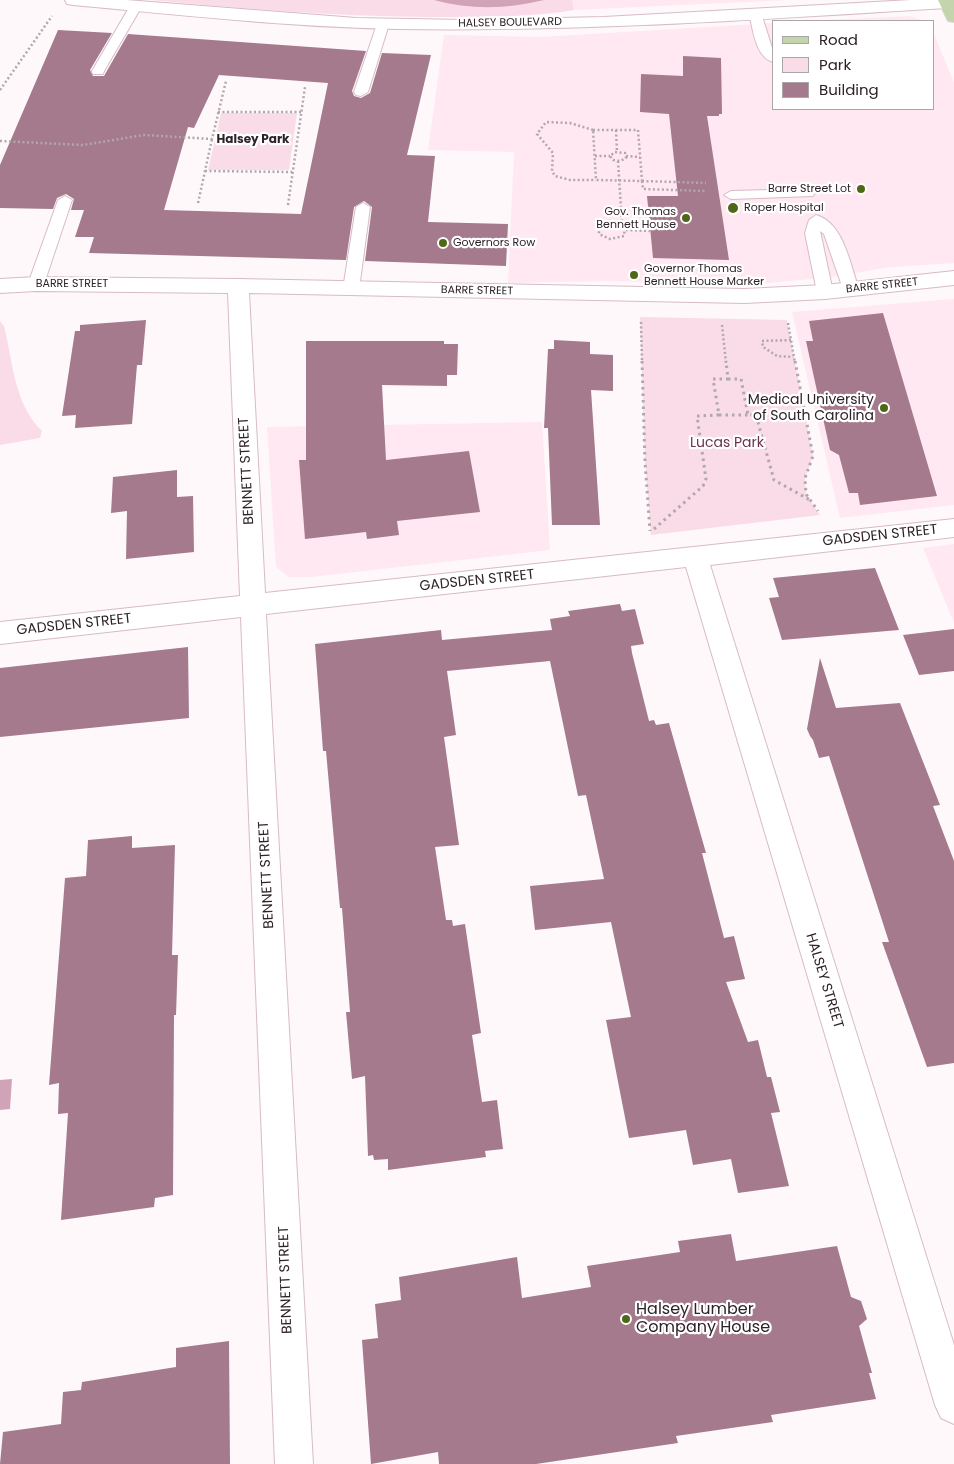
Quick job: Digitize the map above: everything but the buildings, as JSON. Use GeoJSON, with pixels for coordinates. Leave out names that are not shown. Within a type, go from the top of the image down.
{"type":"FeatureCollection","features":[{"type":"Feature","properties":{"kind":"street","name":"HALSEY BOULEVARD"},"geometry":{"type":"LineString","coordinates":[[73,0],[243,16],[383,24],[502,24],[768,16],[949,5]]}},
{"type":"Feature","properties":{"kind":"street","name":"BARRE STREET"},"geometry":{"type":"LineString","coordinates":[[0,286],[36,284],[238,286],[744,296],[825,292],[954,278]]}},
{"type":"Feature","properties":{"kind":"street","name":"BENNETT STREET"},"geometry":{"type":"LineString","coordinates":[[238,286],[294,1464]]}},
{"type":"Feature","properties":{"kind":"street","name":"GADSDEN STREET"},"geometry":{"type":"LineString","coordinates":[[0,633],[954,528]]}},
{"type":"Feature","properties":{"kind":"street","name":"HALSEY STREET"},"geometry":{"type":"LineString","coordinates":[[695,557],[954,1405]]}},
{"type":"Feature","properties":{"kind":"lane"},"geometry":{"type":"LineString","coordinates":[[98,71],[136,6]]}},
{"type":"Feature","properties":{"kind":"lane"},"geometry":{"type":"LineString","coordinates":[[768,16],[765,50],[772,57]]}},
{"type":"Feature","properties":{"kind":"lane"},"geometry":{"type":"LineString","coordinates":[[361,92],[383,24]]}},
{"type":"Feature","properties":{"kind":"lane"},"geometry":{"type":"LineString","coordinates":[[731,194],[808,193]]}},
{"type":"Feature","properties":{"kind":"lane"},"geometry":{"type":"LineString","coordinates":[[36,284],[66,200]]}},
{"type":"Feature","properties":{"kind":"lane"},"geometry":{"type":"LineString","coordinates":[[351,288],[363,207]]}},
{"type":"Feature","properties":{"kind":"lane"},"geometry":{"type":"LineString","coordinates":[[825,292],[812,233],[816,220],[831,232],[851,289]]}},
{"type":"Feature","properties":{"kind":"path"},"geometry":{"type":"LineString","coordinates":[[0,90],[52,16]]}},
{"type":"Feature","properties":{"kind":"path"},"geometry":{"type":"LineString","coordinates":[[198,203],[226,81]]}},
{"type":"Feature","properties":{"kind":"path"},"geometry":{"type":"LineString","coordinates":[[288,205],[305,87]]}},
{"type":"Feature","properties":{"kind":"path"},"geometry":{"type":"LineString","coordinates":[[218,112],[301,112]]}},
{"type":"Feature","properties":{"kind":"path"},"geometry":{"type":"LineString","coordinates":[[710,183],[642,181],[620,181],[596,180],[570,180],[555,176],[552,171],[556,155],[553,148],[541,140],[537,134],[546,122],[570,123],[593,130],[638,130],[642,181],[643,189],[711,191]]}},
{"type":"Feature","properties":{"kind":"path"},"geometry":{"type":"LineString","coordinates":[[593,130],[596,180]]}},
{"type":"Feature","properties":{"kind":"path"},"geometry":{"type":"LineString","coordinates":[[616,130],[617,152]]}},
{"type":"Feature","properties":{"kind":"path"},"geometry":{"type":"LineString","coordinates":[[0,141],[84,145],[144,135],[212,139]]}},
{"type":"Feature","properties":{"kind":"path"},"geometry":{"type":"LineString","coordinates":[[595,156],[610,156],[617,152],[622,152],[626,156],[640,157]]}},
{"type":"Feature","properties":{"kind":"path"},"geometry":{"type":"LineString","coordinates":[[610,156],[618,161],[623,160],[626,156]]}},
{"type":"Feature","properties":{"kind":"path"},"geometry":{"type":"LineString","coordinates":[[618,161],[622,224],[626,230]]}},
{"type":"Feature","properties":{"kind":"path"},"geometry":{"type":"LineString","coordinates":[[205,171],[293,172]]}},
{"type":"Feature","properties":{"kind":"path"},"geometry":{"type":"LineString","coordinates":[[622,224],[614,221],[605,222],[599,226],[598,231],[606,238],[615,239],[624,236],[626,230]]}},
{"type":"Feature","properties":{"kind":"path"},"geometry":{"type":"LineString","coordinates":[[626,230],[650,231]]}},
{"type":"Feature","properties":{"kind":"path"},"geometry":{"type":"LineString","coordinates":[[640,317],[645,462],[651,534],[702,486],[706,479],[697,416],[756,415],[770,475],[774,480],[810,500]]}},
{"type":"Feature","properties":{"kind":"path"},"geometry":{"type":"LineString","coordinates":[[721,320],[728,379]]}},
{"type":"Feature","properties":{"kind":"path"},"geometry":{"type":"LineString","coordinates":[[787,320],[813,456],[805,478],[806,494],[820,515]]}},
{"type":"Feature","properties":{"kind":"path"},"geometry":{"type":"LineString","coordinates":[[791,340],[762,341],[764,348],[776,356],[794,357]]}},
{"type":"Feature","properties":{"kind":"path"},"geometry":{"type":"LineString","coordinates":[[719,415],[714,379],[741,379],[748,415]]}},
{"type":"Feature","properties":{"kind":"shaded area"},"geometry":{"type":"Polygon","coordinates":[[[434,0],[544,0],[503,7],[476,7],[434,0]]]}},
{"type":"Feature","properties":{"kind":"shaded area"},"geometry":{"type":"Polygon","coordinates":[[[572,0],[788,0],[574,10],[572,0]]]}},
{"type":"Feature","properties":{"kind":"shaded area"},"geometry":{"type":"Polygon","coordinates":[[[909,16],[921,20],[825,20],[909,16]]]}},
{"type":"Feature","properties":{"kind":"shaded area","name":"Roper Hospital"},"geometry":{"type":"Polygon","coordinates":[[[772,23],[772,110],[934,110],[934,34],[954,82],[954,263],[891,267],[831,277],[759,284],[604,281],[508,283],[514,152],[428,150],[444,35],[541,37],[772,23]]]}},
{"type":"Feature","properties":{"kind":"shaded area","name":"Medical University of South Carolina"},"geometry":{"type":"Polygon","coordinates":[[[954,299],[954,505],[840,518],[792,312],[954,299]]]}},
{"type":"Feature","properties":{"kind":"shaded area"},"geometry":{"type":"Polygon","coordinates":[[[542,422],[550,550],[311,577],[289,577],[276,567],[267,427],[542,422]]]}},
{"type":"Feature","properties":{"kind":"shaded area"},"geometry":{"type":"Polygon","coordinates":[[[954,544],[954,623],[923,548],[954,544]]]}},
{"type":"Feature","properties":{"kind":"shaded area"},"geometry":{"type":"Polygon","coordinates":[[[12,1079],[10,1109],[0,1110],[0,1080],[12,1079]]]}},
{"type":"Feature","properties":{"kind":"green space"},"geometry":{"type":"Polygon","coordinates":[[[151,0],[572,0],[574,10],[500,16],[391,16],[288,12],[151,0]]]}},
{"type":"Feature","properties":{"kind":"green space"},"geometry":{"type":"Polygon","coordinates":[[[221,113],[297,113],[289,170],[208,170],[221,113]]]}},
{"type":"Feature","properties":{"kind":"green space","name":"Lucas Park"},"geometry":{"type":"Polygon","coordinates":[[[640,317],[787,320],[813,456],[805,478],[806,494],[820,515],[651,535],[645,462],[640,317]]]}},
{"type":"Feature","properties":{"kind":"green space"},"geometry":{"type":"Polygon","coordinates":[[[0,321],[4,326],[20,395],[33,420],[42,431],[40,438],[0,445],[0,321]]]}},
{"type":"Feature","properties":{"kind":"place","name":"Barre Street Lot"},"geometry":{"type":"Point","coordinates":[861,189]}},
{"type":"Feature","properties":{"kind":"place","name":"Roper Hospital"},"geometry":{"type":"Point","coordinates":[733,208]}},
{"type":"Feature","properties":{"kind":"place","name":"Gov. Thomas Bennett House"},"geometry":{"type":"Point","coordinates":[686,218]}},
{"type":"Feature","properties":{"kind":"place","name":"Governors Row"},"geometry":{"type":"Point","coordinates":[443,243]}},
{"type":"Feature","properties":{"kind":"place","name":"Governor Thomas Bennett House Marker"},"geometry":{"type":"Point","coordinates":[634,275]}},
{"type":"Feature","properties":{"kind":"place","name":"Medical University of South Carolina"},"geometry":{"type":"Point","coordinates":[884,408]}},
{"type":"Feature","properties":{"kind":"place","name":"Halsey Lumber Company House"},"geometry":{"type":"Point","coordinates":[626,1319]}},
{"type":"Feature","properties":{"kind":"district","name":"Halsey Park"},"geometry":{"type":"Point","coordinates":[253,140]}}]}
